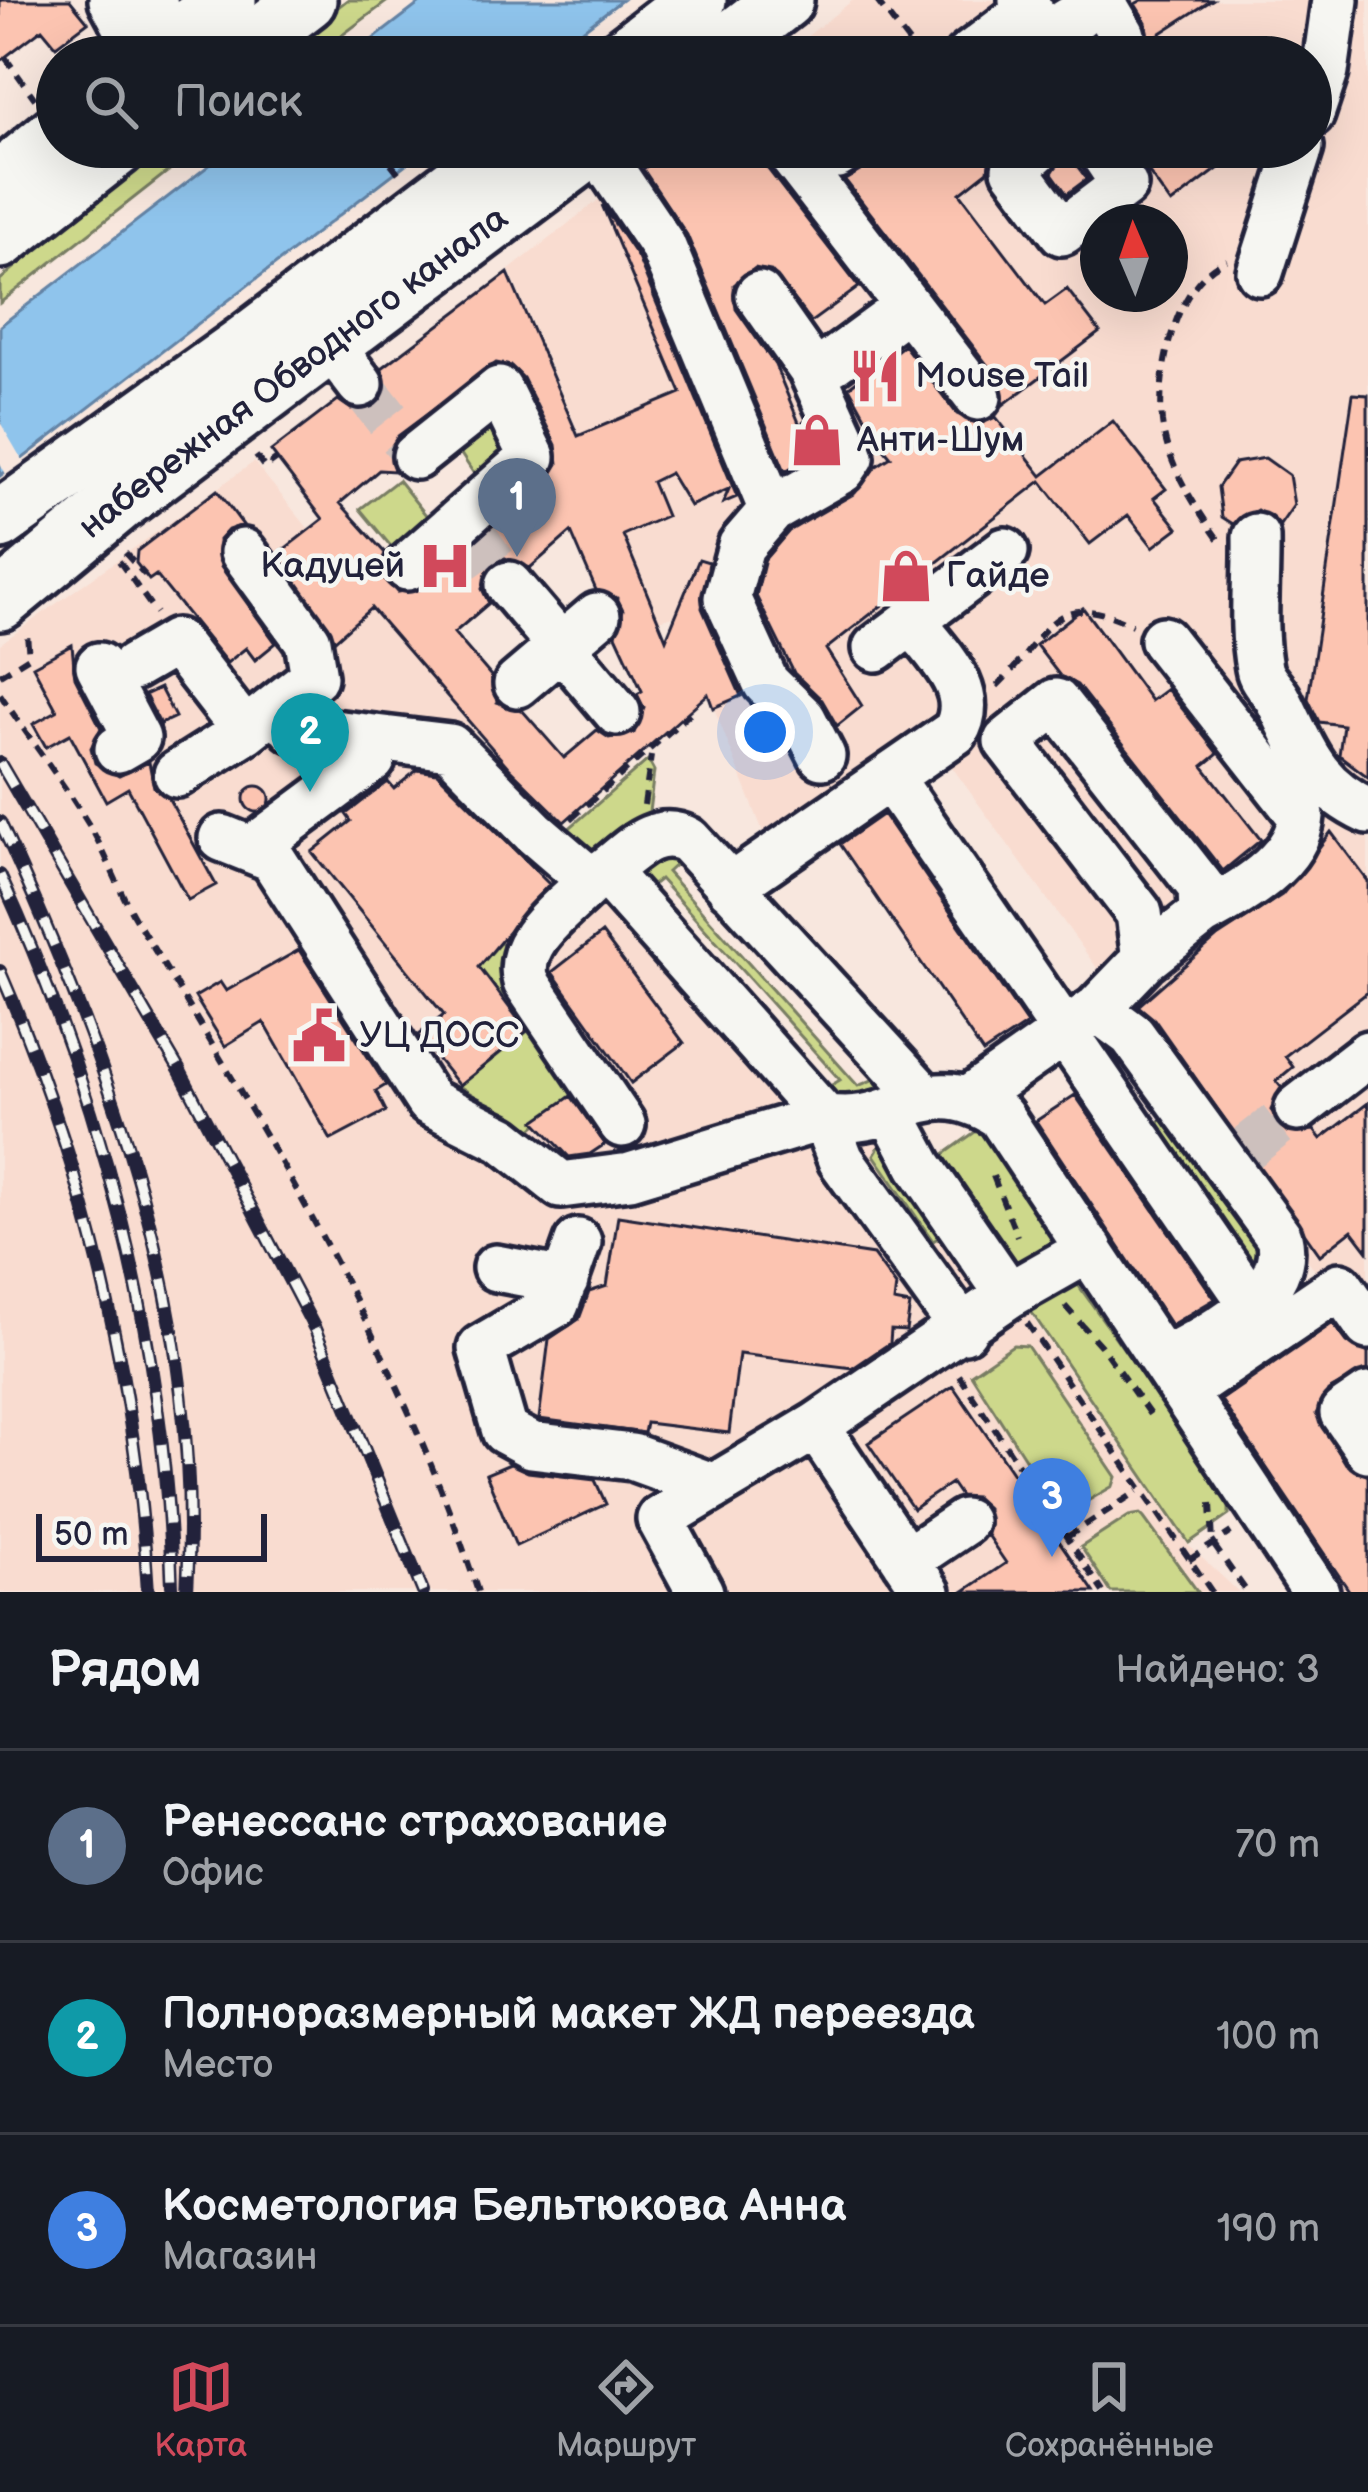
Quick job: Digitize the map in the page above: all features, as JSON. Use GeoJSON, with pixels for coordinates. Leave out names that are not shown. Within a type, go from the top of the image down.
{"type":"FeatureCollection","features":[{"type":"Feature","properties":{"kind":"main road"},"geometry":{"type":"LineString","coordinates":[[169,36],[227,0]]}},
{"type":"Feature","properties":{"kind":"main road"},"geometry":{"type":"LineString","coordinates":[[260,36],[307,0]]}},
{"type":"Feature","properties":{"kind":"main road"},"geometry":{"type":"LineString","coordinates":[[704,36],[784,0]]}},
{"type":"Feature","properties":{"kind":"main road"},"geometry":{"type":"LineString","coordinates":[[0,181],[36,136]]}},
{"type":"Feature","properties":{"kind":"main road"},"geometry":{"type":"LineString","coordinates":[[0,239],[92,168]]}},
{"type":"Feature","properties":{"kind":"main road","name":"набережная Обводного канала"},"geometry":{"type":"LineString","coordinates":[[0,520],[330,345],[487,168]]}},
{"type":"Feature","properties":{"kind":"main road","name":"набережная Обводного канала"},"geometry":{"type":"LineString","coordinates":[[13,614],[117,504],[566,168]]}},
{"type":"Feature","properties":{"kind":"main road"},"geometry":{"type":"LineString","coordinates":[[0,258],[58,196]]}},
{"type":"Feature","properties":{"kind":"street"},"geometry":{"type":"LineString","coordinates":[[112,0],[152,36]]}},
{"type":"Feature","properties":{"kind":"street"},"geometry":{"type":"LineString","coordinates":[[1334,86],[1335,0]]}},
{"type":"Feature","properties":{"kind":"street"},"geometry":{"type":"LineString","coordinates":[[1040,25],[1101,12]]}},
{"type":"Feature","properties":{"kind":"street"},"geometry":{"type":"LineString","coordinates":[[609,168],[662,245],[772,510]]}},
{"type":"Feature","properties":{"kind":"street"},"geometry":{"type":"LineString","coordinates":[[801,168],[978,397]]}},
{"type":"Feature","properties":{"kind":"street"},"geometry":{"type":"LineString","coordinates":[[1017,168],[1062,232],[1124,185],[1113,168]]}},
{"type":"Feature","properties":{"kind":"street"},"geometry":{"type":"LineString","coordinates":[[1265,258],[1293,168]]}},
{"type":"Feature","properties":{"kind":"street"},"geometry":{"type":"LineString","coordinates":[[759,295],[816,357],[831,435],[850,457],[842,470],[772,510],[741,546],[727,598],[766,683],[802,719],[822,757]]}},
{"type":"Feature","properties":{"kind":"street"},"geometry":{"type":"LineString","coordinates":[[816,357],[908,307]]}},
{"type":"Feature","properties":{"kind":"street"},"geometry":{"type":"LineString","coordinates":[[816,357],[854,312]]}},
{"type":"Feature","properties":{"kind":"street"},"geometry":{"type":"LineString","coordinates":[[406,567],[464,523],[532,457],[500,391],[411,450],[464,523]]}},
{"type":"Feature","properties":{"kind":"street"},"geometry":{"type":"LineString","coordinates":[[1256,537],[1259,672],[1279,700],[1287,729],[1339,798],[1368,812]]}},
{"type":"Feature","properties":{"kind":"street"},"geometry":{"type":"LineString","coordinates":[[730,886],[892,780],[955,732],[963,719],[962,692],[894,635],[1005,550]]}},
{"type":"Feature","properties":{"kind":"street"},"geometry":{"type":"LineString","coordinates":[[243,552],[308,641],[314,677],[261,718],[188,767],[128,744],[116,667],[176,642],[261,718],[292,728],[450,747],[544,841],[599,876],[824,1117],[842,1160],[952,1338]]}},
{"type":"Feature","properties":{"kind":"street"},"geometry":{"type":"LineString","coordinates":[[509,585],[617,712]]}},
{"type":"Feature","properties":{"kind":"street"},"geometry":{"type":"LineString","coordinates":[[518,684],[597,616]]}},
{"type":"Feature","properties":{"kind":"street"},"geometry":{"type":"LineString","coordinates":[[372,760],[237,844],[272,857],[429,1102],[503,1138],[561,1185],[630,1176],[824,1117],[850,1122],[907,1104],[972,1097],[1080,1020],[1145,959],[1282,857],[1294,841],[1300,816],[1163,640]]}},
{"type":"Feature","properties":{"kind":"street"},"geometry":{"type":"LineString","coordinates":[[1145,959],[1139,913],[1007,741],[1056,702],[1201,887],[1202,914]]}},
{"type":"Feature","properties":{"kind":"street"},"geometry":{"type":"LineString","coordinates":[[892,780],[1080,1020],[1251,1303]]}},
{"type":"Feature","properties":{"kind":"street"},"geometry":{"type":"LineString","coordinates":[[622,1124],[526,982],[521,963],[526,948],[599,876],[643,841],[664,832],[688,840],[730,886],[907,1104],[920,1166],[1026,1286]]}},
{"type":"Feature","properties":{"kind":"street"},"geometry":{"type":"LineString","coordinates":[[1080,1020],[1132,1035],[1234,1158],[1280,1237],[1284,1255],[1280,1274],[1168,1391]]}},
{"type":"Feature","properties":{"kind":"street"},"geometry":{"type":"LineString","coordinates":[[1298,1108],[1368,1054]]}},
{"type":"Feature","properties":{"kind":"street"},"geometry":{"type":"LineString","coordinates":[[972,1097],[1000,1116],[1090,1249],[1168,1391],[1263,1511],[1316,1592]]}},
{"type":"Feature","properties":{"kind":"street"},"geometry":{"type":"LineString","coordinates":[[700,1592],[660,1519],[816,1426],[1026,1286],[1090,1249]]}},
{"type":"Feature","properties":{"kind":"street"},"geometry":{"type":"LineString","coordinates":[[496,1268],[572,1262],[556,1304],[481,1348],[505,1431],[531,1445],[632,1457],[713,1487]]}},
{"type":"Feature","properties":{"kind":"street"},"geometry":{"type":"LineString","coordinates":[[1168,1391],[1340,1286],[1368,1326]]}},
{"type":"Feature","properties":{"kind":"street"},"geometry":{"type":"LineString","coordinates":[[1368,1396],[1343,1413],[1368,1449]]}},
{"type":"Feature","properties":{"kind":"street"},"geometry":{"type":"LineString","coordinates":[[816,1426],[916,1576],[964,1522]]}},
{"type":"Feature","properties":{"kind":"path"},"geometry":{"type":"LineString","coordinates":[[876,0],[904,36]]}},
{"type":"Feature","properties":{"kind":"path"},"geometry":{"type":"LineString","coordinates":[[5,57],[36,101]]}},
{"type":"Feature","properties":{"kind":"path"},"geometry":{"type":"LineString","coordinates":[[1257,592],[1189,497],[1162,422],[1177,311],[1204,269],[1265,258]]}},
{"type":"Feature","properties":{"kind":"path"},"geometry":{"type":"LineString","coordinates":[[256,456],[265,468],[277,459]]}},
{"type":"Feature","properties":{"kind":"path"},"geometry":{"type":"LineString","coordinates":[[124,552],[145,575]]}},
{"type":"Feature","properties":{"kind":"path"},"geometry":{"type":"LineString","coordinates":[[116,557],[139,589]]}},
{"type":"Feature","properties":{"kind":"path"},"geometry":{"type":"LineString","coordinates":[[1007,741],[993,730],[989,702],[995,688],[1061,616],[1082,606],[1093,608],[1163,640]]}},
{"type":"Feature","properties":{"kind":"path"},"geometry":{"type":"LineString","coordinates":[[0,675],[28,657],[13,614]]}},
{"type":"Feature","properties":{"kind":"path"},"geometry":{"type":"LineString","coordinates":[[0,694],[94,835],[136,921],[230,1070],[339,1269],[417,1429],[478,1592]]}},
{"type":"Feature","properties":{"kind":"path"},"geometry":{"type":"LineString","coordinates":[[544,841],[694,710]]}},
{"type":"Feature","properties":{"kind":"path"},"geometry":{"type":"LineString","coordinates":[[972,1097],[1026,1286],[1138,1490],[1212,1592]]}},
{"type":"Feature","properties":{"kind":"path"},"geometry":{"type":"LineString","coordinates":[[1026,1286],[1168,1391]]}},
{"type":"Feature","properties":{"kind":"path"},"geometry":{"type":"LineString","coordinates":[[952,1338],[1066,1537],[1103,1592]]}},
{"type":"Feature","properties":{"kind":"path"},"geometry":{"type":"LineString","coordinates":[[1204,1486],[1213,1512],[1213,1544],[1247,1592]]}},
{"type":"Feature","properties":{"kind":"path"},"geometry":{"type":"LineString","coordinates":[[1066,1537],[1138,1490]]}},
{"type":"Feature","properties":{"kind":"path"},"geometry":{"type":"LineString","coordinates":[[1189,1560],[1263,1511]]}},
{"type":"Feature","properties":{"kind":"shaded area"},"geometry":{"type":"Polygon","coordinates":[[[853,0],[1368,0],[1368,1592],[1342,1592],[1184,1372],[1320,1277],[931,738],[764,834],[677,615],[659,620],[509,270],[639,168],[1332,168],[1332,36],[808,36],[853,0]]]}},
{"type":"Feature","properties":{"kind":"shaded area"},"geometry":{"type":"Polygon","coordinates":[[[254,462],[784,1110],[879,1094],[1189,1546],[1239,1592],[0,1592],[0,644],[254,462]]]}},
{"type":"Feature","properties":{"kind":"green space"},"geometry":{"type":"Polygon","coordinates":[[[347,0],[389,0],[341,36],[302,35],[347,0]]]}},
{"type":"Feature","properties":{"kind":"green space"},"geometry":{"type":"Polygon","coordinates":[[[131,168],[172,168],[0,303],[0,280],[131,168]]]}},
{"type":"Feature","properties":{"kind":"green space"},"geometry":{"type":"Polygon","coordinates":[[[497,407],[521,459],[482,486],[453,442],[497,407]]]}},
{"type":"Feature","properties":{"kind":"green space"},"geometry":{"type":"Polygon","coordinates":[[[398,480],[438,530],[403,561],[360,509],[398,480]]]}},
{"type":"Feature","properties":{"kind":"green space"},"geometry":{"type":"Polygon","coordinates":[[[648,760],[654,771],[649,812],[593,858],[566,831],[648,760]]]}},
{"type":"Feature","properties":{"kind":"green space"},"geometry":{"type":"Polygon","coordinates":[[[644,856],[682,858],[667,872],[858,1086],[879,1077],[875,1091],[836,1099],[820,1092],[840,1080],[660,879],[640,895],[637,865],[644,856]]]}},
{"type":"Feature","properties":{"kind":"green space"},"geometry":{"type":"Polygon","coordinates":[[[500,943],[517,952],[573,1094],[529,1131],[459,1086],[529,1030],[479,967],[500,943]]]}},
{"type":"Feature","properties":{"kind":"green space"},"geometry":{"type":"Polygon","coordinates":[[[1178,1108],[1276,1243],[1257,1287],[1146,1131],[1178,1108]]]}},
{"type":"Feature","properties":{"kind":"green space"},"geometry":{"type":"Polygon","coordinates":[[[982,1127],[1067,1237],[1014,1277],[933,1162],[982,1127]]]}},
{"type":"Feature","properties":{"kind":"green space"},"geometry":{"type":"Polygon","coordinates":[[[883,1140],[949,1231],[933,1241],[874,1155],[883,1140]]]}},
{"type":"Feature","properties":{"kind":"green space"},"geometry":{"type":"Polygon","coordinates":[[[1076,1282],[1229,1497],[1229,1515],[1189,1543],[1026,1304],[1076,1282]]]}},
{"type":"Feature","properties":{"kind":"green space"},"geometry":{"type":"Polygon","coordinates":[[[1013,1345],[1027,1346],[1116,1477],[1113,1486],[1062,1516],[971,1374],[1013,1345]]]}},
{"type":"Feature","properties":{"kind":"green space"},"geometry":{"type":"Polygon","coordinates":[[[1140,1514],[1198,1592],[1111,1592],[1081,1547],[1129,1516],[1140,1514]]]}},
{"type":"Feature","properties":{"kind":"water"},"geometry":{"type":"Polygon","coordinates":[[[424,0],[622,0],[575,36],[377,36],[424,0]]]}},
{"type":"Feature","properties":{"kind":"water"},"geometry":{"type":"Polygon","coordinates":[[[206,168],[401,168],[0,476],[0,326],[206,168]]]}},
{"type":"Feature","properties":{"kind":"pier"},"geometry":{"type":"Polygon","coordinates":[[[0,422],[25,465],[8,478],[0,463],[0,422]]]}},
{"type":"Feature","properties":{"kind":"building"},"geometry":{"type":"Polygon","coordinates":[[[0,0],[70,0],[88,22],[69,36],[48,36],[42,29],[0,61],[0,0]]]}},
{"type":"Feature","properties":{"kind":"building"},"geometry":{"type":"Polygon","coordinates":[[[1142,0],[1212,0],[1156,36],[1147,36],[1146,22],[1135,4],[1142,0]]]}},
{"type":"Feature","properties":{"kind":"building"},"geometry":{"type":"Polygon","coordinates":[[[767,168],[859,287],[811,322],[771,271],[755,268],[734,285],[736,309],[775,365],[800,425],[805,421],[819,452],[785,471],[687,235],[643,169],[767,168]]]}},
{"type":"Feature","properties":{"kind":"building"},"geometry":{"type":"Polygon","coordinates":[[[865,168],[988,168],[960,193],[1045,305],[1067,289],[1080,312],[1100,332],[1003,405],[999,380],[845,180],[865,168]]]}},
{"type":"Feature","properties":{"kind":"building"},"geometry":{"type":"Polygon","coordinates":[[[1055,168],[1079,168],[1087,179],[1067,194],[1052,173],[1055,168]]]}},
{"type":"Feature","properties":{"kind":"building"},"geometry":{"type":"Polygon","coordinates":[[[1146,168],[1219,168],[1171,204],[1146,168]]]}},
{"type":"Feature","properties":{"kind":"building"},"geometry":{"type":"Polygon","coordinates":[[[602,205],[638,258],[737,497],[723,503],[729,489],[690,506],[670,473],[652,482],[666,516],[623,535],[666,639],[699,559],[709,562],[702,608],[741,696],[713,708],[708,694],[564,822],[509,768],[371,608],[335,640],[278,554],[323,519],[271,451],[338,400],[351,409],[375,406],[385,393],[382,368],[508,273],[578,436],[681,393],[602,205]],[[496,363],[398,436],[391,447],[394,471],[379,470],[340,503],[385,553],[381,573],[397,592],[425,587],[550,477],[558,464],[556,445],[523,378],[511,366],[496,363]],[[571,532],[530,568],[505,558],[491,565],[482,589],[489,603],[454,633],[491,676],[497,702],[522,710],[564,758],[597,730],[609,738],[634,733],[644,708],[637,694],[642,691],[616,635],[623,610],[617,598],[596,590],[571,532]]]}},
{"type":"Feature","properties":{"kind":"building"},"geometry":{"type":"Polygon","coordinates":[[[904,345],[957,414],[980,424],[996,417],[1042,476],[1113,421],[1166,489],[1154,498],[1178,528],[1153,547],[1128,515],[1090,544],[1041,481],[826,649],[862,706],[837,726],[822,700],[794,673],[756,596],[765,559],[789,531],[855,493],[875,467],[891,457],[881,445],[895,433],[878,440],[849,387],[904,345]]]}},
{"type":"Feature","properties":{"kind":"building"},"geometry":{"type":"Polygon","coordinates":[[[1353,394],[1368,395],[1368,777],[1339,755],[1343,725],[1319,722],[1308,699],[1353,394]]]}},
{"type":"Feature","properties":{"kind":"building"},"geometry":{"type":"Polygon","coordinates":[[[1265,458],[1289,475],[1294,505],[1280,525],[1257,510],[1233,524],[1222,517],[1218,487],[1235,463],[1265,458]]]}},
{"type":"Feature","properties":{"kind":"building"},"geometry":{"type":"Polygon","coordinates":[[[217,490],[243,525],[228,530],[219,540],[221,567],[276,643],[255,660],[246,648],[227,663],[156,575],[149,580],[136,563],[137,551],[217,490]]]}},
{"type":"Feature","properties":{"kind":"building"},"geometry":{"type":"Polygon","coordinates":[[[1083,608],[1151,701],[1167,689],[1218,754],[1203,766],[1261,840],[1223,871],[1077,685],[1060,676],[1036,645],[1083,608]]]}},
{"type":"Feature","properties":{"kind":"building"},"geometry":{"type":"Polygon","coordinates":[[[72,645],[75,677],[101,728],[91,748],[95,763],[119,776],[149,762],[154,787],[169,799],[216,885],[188,900],[128,788],[106,801],[70,734],[46,747],[33,724],[57,711],[33,666],[72,645]]]}},
{"type":"Feature","properties":{"kind":"building"},"geometry":{"type":"Polygon","coordinates":[[[160,688],[175,717],[160,724],[145,695],[160,688]]]}},
{"type":"Feature","properties":{"kind":"building"},"geometry":{"type":"Polygon","coordinates":[[[417,770],[437,773],[549,884],[479,967],[527,1031],[459,1086],[418,1035],[444,1015],[312,852],[351,821],[346,814],[369,796],[388,782],[394,789],[417,770]]]}},
{"type":"Feature","properties":{"kind":"building"},"geometry":{"type":"Polygon","coordinates":[[[257,786],[270,799],[257,812],[244,799],[257,786]]]}},
{"type":"Feature","properties":{"kind":"building"},"geometry":{"type":"Polygon","coordinates":[[[883,814],[1027,1024],[983,1053],[840,844],[883,814]]]}},
{"type":"Feature","properties":{"kind":"building"},"geometry":{"type":"Polygon","coordinates":[[[1331,832],[1368,881],[1368,992],[1285,1056],[1293,1067],[1276,1081],[1281,1087],[1271,1110],[1287,1132],[1314,1130],[1321,1139],[1368,1103],[1368,1251],[1352,1230],[1320,1255],[1154,1019],[1138,1006],[1217,937],[1282,895],[1331,832]]]}},
{"type":"Feature","properties":{"kind":"building"},"geometry":{"type":"Polygon","coordinates":[[[602,933],[684,1043],[631,1083],[552,972],[602,933]]]}},
{"type":"Feature","properties":{"kind":"building"},"geometry":{"type":"Polygon","coordinates":[[[299,950],[386,1085],[376,1091],[386,1111],[331,1140],[264,1022],[225,1046],[195,997],[220,982],[226,991],[299,950]]]}},
{"type":"Feature","properties":{"kind":"building"},"geometry":{"type":"Polygon","coordinates":[[[1075,1095],[1215,1299],[1171,1325],[1036,1121],[1075,1095]]]}},
{"type":"Feature","properties":{"kind":"building"},"geometry":{"type":"Polygon","coordinates":[[[571,1096],[605,1144],[590,1154],[569,1157],[535,1121],[571,1096]]]}},
{"type":"Feature","properties":{"kind":"building"},"geometry":{"type":"Polygon","coordinates":[[[618,1216],[873,1255],[896,1286],[894,1302],[910,1305],[906,1331],[891,1330],[890,1343],[853,1368],[739,1354],[729,1433],[646,1423],[644,1433],[539,1419],[549,1339],[579,1319],[589,1292],[607,1286],[618,1216]]]}},
{"type":"Feature","properties":{"kind":"building"},"geometry":{"type":"Polygon","coordinates":[[[1333,1323],[1347,1342],[1368,1353],[1368,1369],[1328,1391],[1316,1414],[1346,1464],[1368,1476],[1368,1592],[1350,1592],[1221,1400],[1333,1323]]]}},
{"type":"Feature","properties":{"kind":"building"},"geometry":{"type":"Polygon","coordinates":[[[953,1386],[1094,1592],[963,1592],[1006,1563],[987,1535],[987,1508],[975,1497],[960,1496],[951,1483],[913,1509],[868,1443],[953,1386]]]}},
{"type":"Feature","properties":{"kind":"building"},"geometry":{"type":"Polygon","coordinates":[[[510,1464],[528,1472],[595,1480],[606,1504],[516,1546],[486,1474],[510,1464]]]}},
{"type":"Feature","properties":{"kind":"tunnel"},"geometry":{"type":"LineString","coordinates":[[360,384],[407,444]]}},
{"type":"Feature","properties":{"kind":"tunnel"},"geometry":{"type":"LineString","coordinates":[[468,527],[509,585]]}},
{"type":"Feature","properties":{"kind":"tunnel"},"geometry":{"type":"LineString","coordinates":[[1242,1152],[1298,1108]]}},
{"type":"Feature","properties":{"kind":"railway"},"geometry":{"type":"LineString","coordinates":[[0,763],[180,1071],[315,1329],[423,1592]]}},
{"type":"Feature","properties":{"kind":"railway"},"geometry":{"type":"LineString","coordinates":[[0,822],[79,1007],[142,1196],[165,1292],[181,1390],[188,1490],[187,1592]]}},
{"type":"Feature","properties":{"kind":"railway"},"geometry":{"type":"LineString","coordinates":[[0,875],[69,1046],[122,1222],[157,1402],[172,1586]]}},
{"type":"Feature","properties":{"kind":"railway"},"geometry":{"type":"LineString","coordinates":[[0,971],[57,1121],[101,1275],[132,1433],[148,1592]]}},
{"type":"Feature","properties":{"kind":"place","name":"Mouse Tail"},"geometry":{"type":"Point","coordinates":[875,376]}},
{"type":"Feature","properties":{"kind":"place","name":"Анти-Шум"},"geometry":{"type":"Point","coordinates":[817,440]}},
{"type":"Feature","properties":{"kind":"place","name":"Ренессанс страхование"},"geometry":{"type":"Point","coordinates":[517,557]}},
{"type":"Feature","properties":{"kind":"place","name":"Кадуцей"},"geometry":{"type":"Point","coordinates":[445,566]}},
{"type":"Feature","properties":{"kind":"place","name":"Гайде"},"geometry":{"type":"Point","coordinates":[906,576]}},
{"type":"Feature","properties":{"kind":"place","name":"Полноразмерный макет ЖД переезда"},"geometry":{"type":"Point","coordinates":[310,792]}},
{"type":"Feature","properties":{"kind":"place","name":"УЦ ДОСС"},"geometry":{"type":"Point","coordinates":[319,1036]}},
{"type":"Feature","properties":{"kind":"place","name":"Косметология Бельтюкова Анна"},"geometry":{"type":"Point","coordinates":[1052,1557]}}]}
